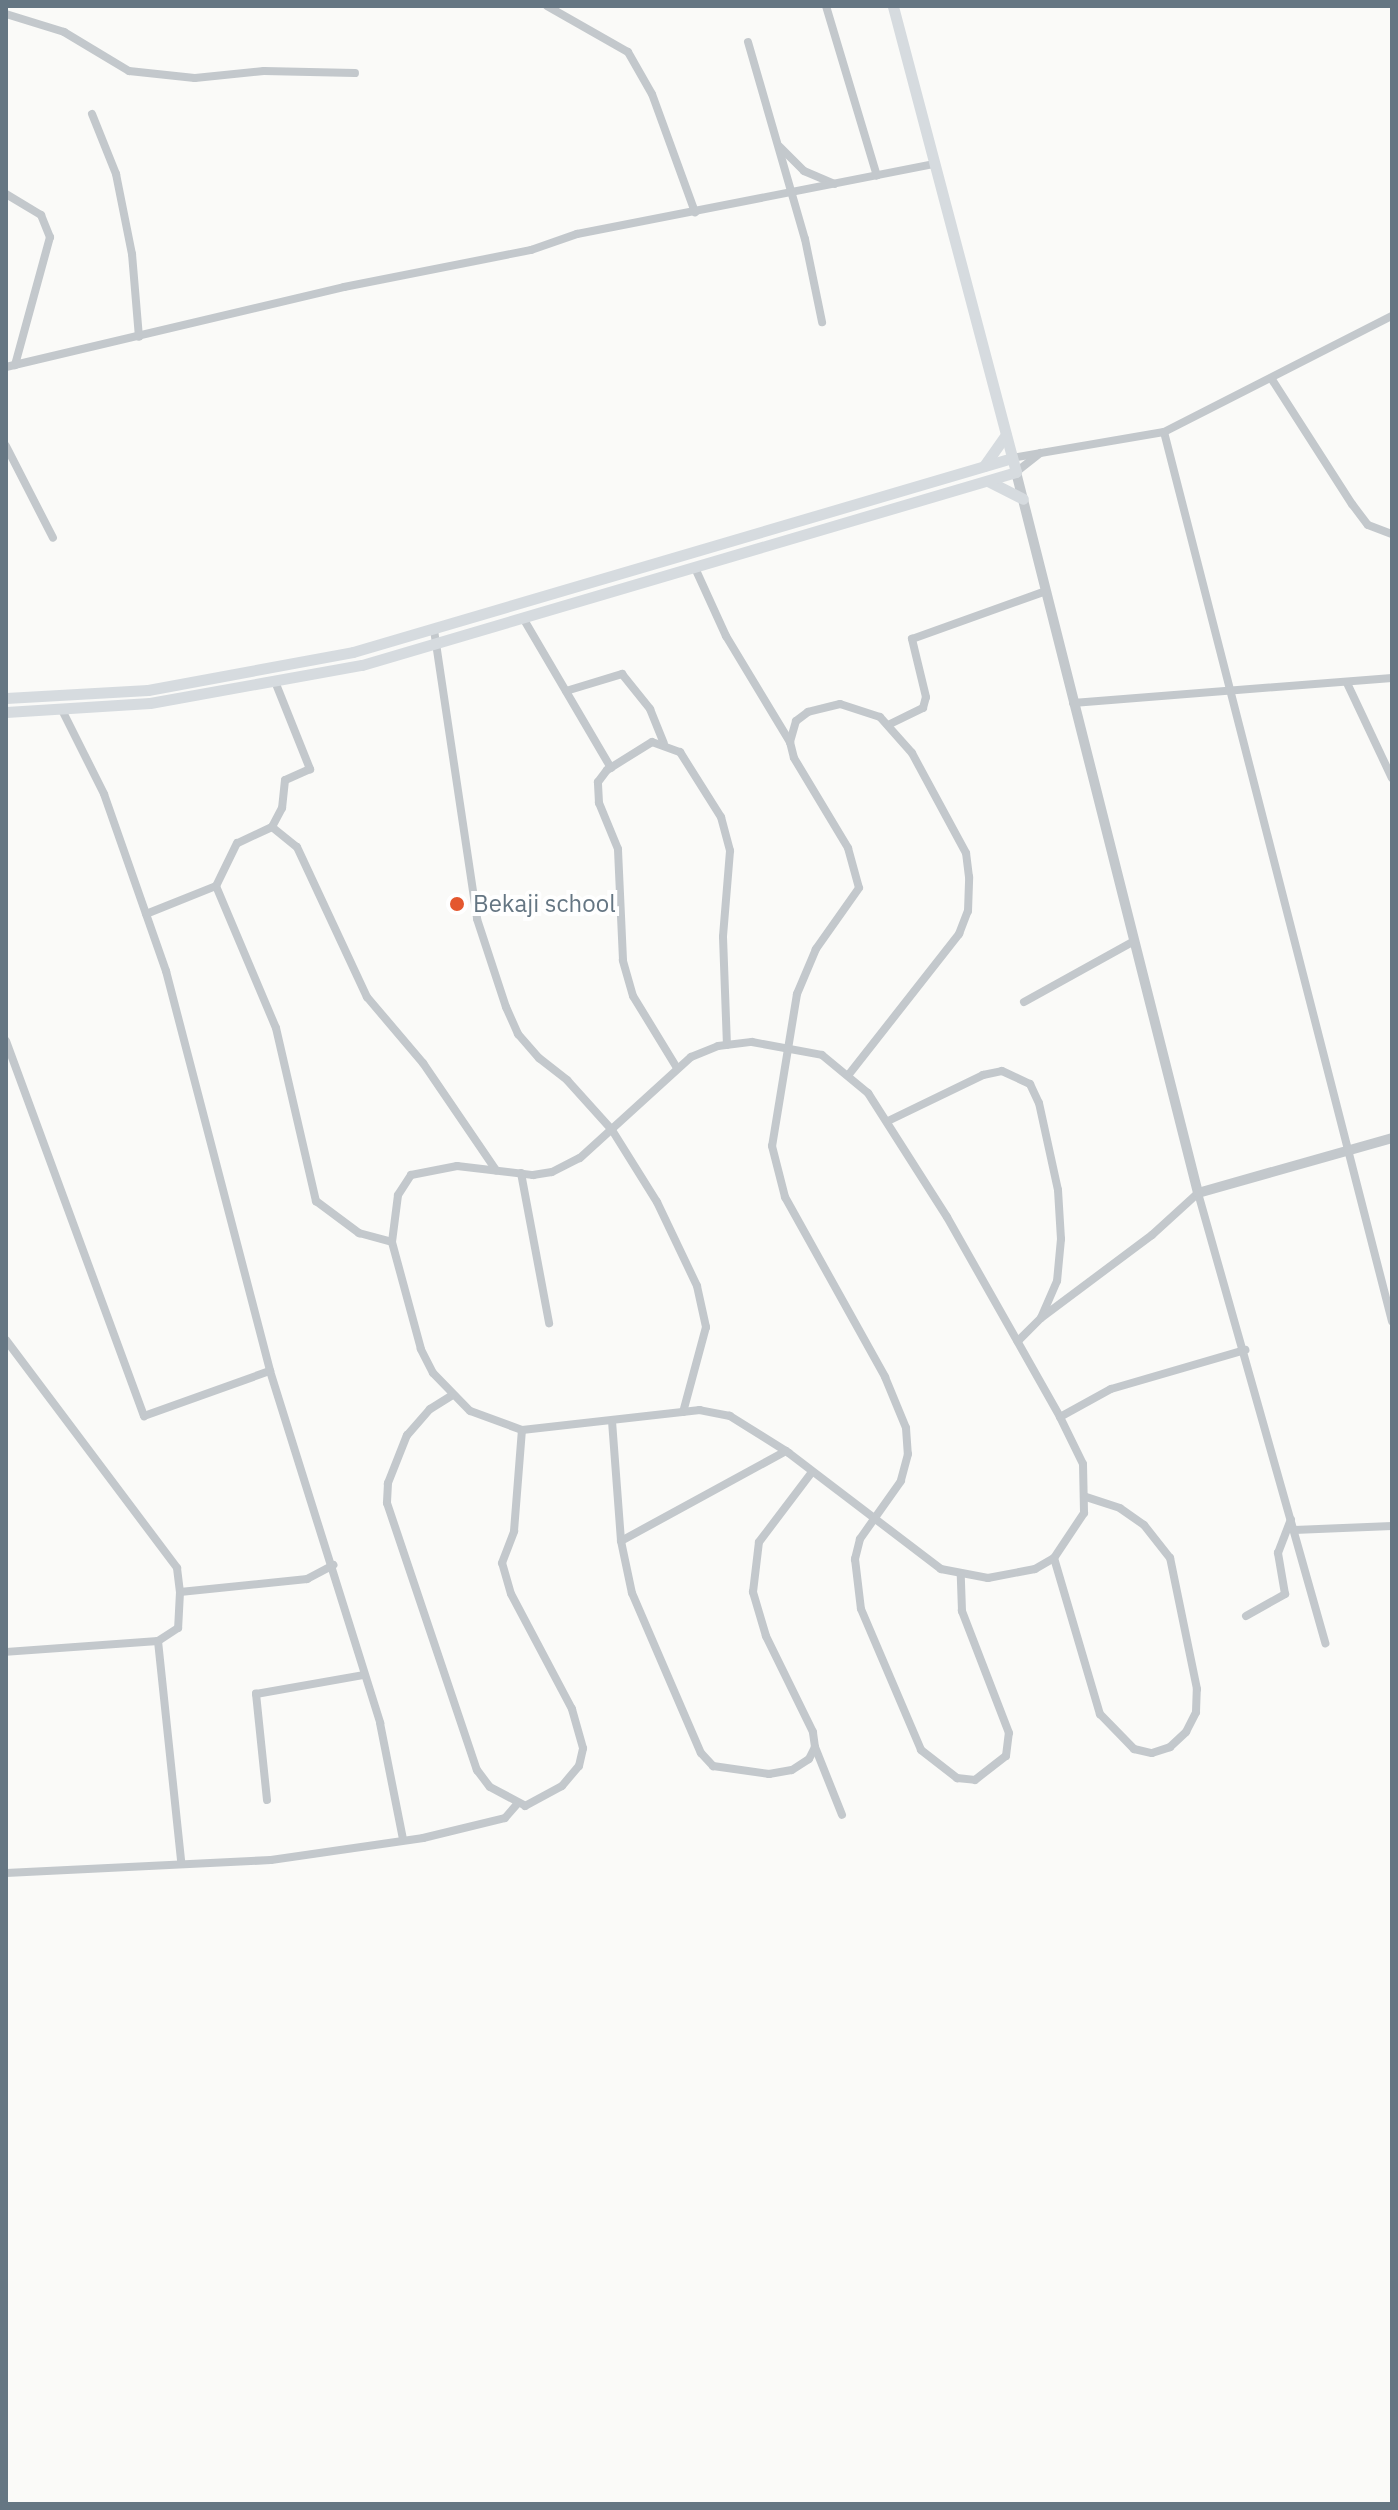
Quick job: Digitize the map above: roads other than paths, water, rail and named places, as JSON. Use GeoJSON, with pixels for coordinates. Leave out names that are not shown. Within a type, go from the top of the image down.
{"type":"FeatureCollection","features":[{"type":"Feature","properties":{"kind":"main road"},"geometry":{"type":"LineString","coordinates":[[6,698],[148,690],[242,676],[434,630],[1016,472],[893,6]]}},
{"type":"Feature","properties":{"kind":"main road"},"geometry":{"type":"LineString","coordinates":[[984,466],[1006,435]]}},
{"type":"Feature","properties":{"kind":"main road"},"geometry":{"type":"LineString","coordinates":[[6,712],[150,703],[276,684],[437,645],[695,568],[764,540],[1012,458]]}},
{"type":"Feature","properties":{"kind":"main road"},"geometry":{"type":"LineString","coordinates":[[988,481],[1023,499]]}},
{"type":"Feature","properties":{"kind":"street"},"geometry":{"type":"LineString","coordinates":[[547,6],[628,52],[652,94],[695,212]]}},
{"type":"Feature","properties":{"kind":"street"},"geometry":{"type":"LineString","coordinates":[[826,6],[877,176]]}},
{"type":"Feature","properties":{"kind":"street"},"geometry":{"type":"LineString","coordinates":[[6,14],[64,32],[129,71],[195,78],[275,70],[355,73]]}},
{"type":"Feature","properties":{"kind":"street"},"geometry":{"type":"LineString","coordinates":[[748,42],[779,145],[822,322]]}},
{"type":"Feature","properties":{"kind":"street"},"geometry":{"type":"LineString","coordinates":[[92,114],[122,200],[139,337]]}},
{"type":"Feature","properties":{"kind":"street"},"geometry":{"type":"LineString","coordinates":[[779,145],[804,171],[834,184]]}},
{"type":"Feature","properties":{"kind":"street"},"geometry":{"type":"LineString","coordinates":[[6,194],[41,215],[50,237],[10,366],[531,250],[577,234],[933,164]]}},
{"type":"Feature","properties":{"kind":"street"},"geometry":{"type":"LineString","coordinates":[[1012,458],[1164,432],[1392,316]]}},
{"type":"Feature","properties":{"kind":"street"},"geometry":{"type":"LineString","coordinates":[[1271,378],[1368,525],[1392,534]]}},
{"type":"Feature","properties":{"kind":"street"},"geometry":{"type":"LineString","coordinates":[[1164,432],[1227,690],[1392,1321]]}},
{"type":"Feature","properties":{"kind":"street"},"geometry":{"type":"LineString","coordinates":[[6,446],[53,538]]}},
{"type":"Feature","properties":{"kind":"street"},"geometry":{"type":"LineString","coordinates":[[1041,453],[1016,472],[1198,1193],[1245,1350],[1325,1643]]}},
{"type":"Feature","properties":{"kind":"street"},"geometry":{"type":"LineString","coordinates":[[695,568],[726,636],[790,742],[794,758],[848,848],[860,879],[855,897],[806,967],[774,1110],[777,1176],[885,1377],[906,1428],[907,1467],[872,1521],[855,1559],[861,1609],[921,1750],[957,1778],[975,1780],[1006,1756],[1009,1733],[962,1611],[961,1574]]}},
{"type":"Feature","properties":{"kind":"street"},"geometry":{"type":"LineString","coordinates":[[888,725],[923,708],[926,697],[912,639],[1003,611],[1046,591]]}},
{"type":"Feature","properties":{"kind":"street"},"geometry":{"type":"LineString","coordinates":[[523,618],[611,768]]}},
{"type":"Feature","properties":{"kind":"street"},"geometry":{"type":"LineString","coordinates":[[434,630],[477,919],[493,974],[518,1034],[612,1130],[657,1202],[705,1311],[706,1327],[683,1412]]}},
{"type":"Feature","properties":{"kind":"street"},"geometry":{"type":"LineString","coordinates":[[566,691],[622,674],[650,709],[664,743]]}},
{"type":"Feature","properties":{"kind":"street"},"geometry":{"type":"LineString","coordinates":[[1073,703],[1392,678]]}},
{"type":"Feature","properties":{"kind":"street"},"geometry":{"type":"LineString","coordinates":[[1347,683],[1392,778]]}},
{"type":"Feature","properties":{"kind":"street"},"geometry":{"type":"LineString","coordinates":[[146,914],[216,886],[237,843],[272,827],[282,808],[282,785],[305,773],[310,764],[276,684]]}},
{"type":"Feature","properties":{"kind":"street"},"geometry":{"type":"LineString","coordinates":[[790,742],[796,721],[820,706],[861,707],[888,725],[942,801],[966,853],[968,911],[941,960],[850,1073]]}},
{"type":"Feature","properties":{"kind":"street"},"geometry":{"type":"LineString","coordinates":[[62,710],[104,794],[166,971],[270,1371],[380,1723],[403,1839]]}},
{"type":"Feature","properties":{"kind":"street"},"geometry":{"type":"LineString","coordinates":[[677,1068],[633,996],[623,960],[620,861],[599,803],[598,782],[611,768],[652,742],[664,743],[680,752],[721,817],[730,851],[723,937],[727,1045]]}},
{"type":"Feature","properties":{"kind":"street"},"geometry":{"type":"LineString","coordinates":[[272,827],[297,847],[367,997],[423,1063],[496,1170]]}},
{"type":"Feature","properties":{"kind":"street"},"geometry":{"type":"LineString","coordinates":[[216,886],[276,1028],[316,1201],[359,1233],[392,1242]]}},
{"type":"Feature","properties":{"kind":"street"},"geometry":{"type":"LineString","coordinates":[[1024,1002],[1134,941]]}},
{"type":"Feature","properties":{"kind":"street"},"geometry":{"type":"LineString","coordinates":[[6,1041],[144,1416],[270,1371]]}},
{"type":"Feature","properties":{"kind":"street"},"geometry":{"type":"LineString","coordinates":[[727,1045],[787,1045],[822,1055],[850,1073],[888,1121],[1018,1341],[1083,1464],[1084,1513],[1054,1558],[1015,1575],[961,1574],[941,1569],[872,1521],[786,1451],[730,1416],[683,1412],[522,1430],[470,1411],[451,1396],[421,1349],[392,1242],[398,1195],[411,1175],[457,1166],[521,1173],[552,1172],[580,1158],[677,1068],[691,1057],[727,1045]]}},
{"type":"Feature","properties":{"kind":"street"},"geometry":{"type":"LineString","coordinates":[[888,1121],[983,1075],[1002,1071],[1030,1084],[1039,1103],[1058,1190],[1061,1239],[1057,1281],[1041,1318]]}},
{"type":"Feature","properties":{"kind":"street"},"geometry":{"type":"LineString","coordinates":[[1018,1341],[1041,1318],[1152,1235],[1198,1193],[1392,1138]]}},
{"type":"Feature","properties":{"kind":"street"},"geometry":{"type":"LineString","coordinates":[[521,1173],[549,1323]]}},
{"type":"Feature","properties":{"kind":"street"},"geometry":{"type":"LineString","coordinates":[[6,1340],[177,1568],[180,1592],[178,1628],[158,1641],[6,1652]]}},
{"type":"Feature","properties":{"kind":"street"},"geometry":{"type":"LineString","coordinates":[[1060,1417],[1111,1389],[1245,1350]]}},
{"type":"Feature","properties":{"kind":"street"},"geometry":{"type":"LineString","coordinates":[[451,1396],[430,1409],[407,1435],[391,1473],[387,1503],[477,1770],[490,1787],[517,1804],[530,1805],[562,1786],[579,1766],[583,1748],[572,1709],[511,1594],[502,1563],[514,1531],[522,1430]]}},
{"type":"Feature","properties":{"kind":"street"},"geometry":{"type":"LineString","coordinates":[[612,1421],[621,1541],[632,1593],[701,1753],[713,1766],[769,1774],[792,1770],[809,1759],[815,1747]]}},
{"type":"Feature","properties":{"kind":"street"},"geometry":{"type":"LineString","coordinates":[[621,1541],[786,1451]]}},
{"type":"Feature","properties":{"kind":"street"},"geometry":{"type":"LineString","coordinates":[[812,1472],[759,1542],[753,1592],[766,1636],[813,1732],[815,1747],[842,1815]]}},
{"type":"Feature","properties":{"kind":"street"},"geometry":{"type":"LineString","coordinates":[[1054,1558],[1100,1714],[1134,1749],[1152,1753],[1170,1747],[1186,1732],[1196,1712],[1197,1689],[1170,1558],[1144,1525],[1120,1508],[1086,1497]]}},
{"type":"Feature","properties":{"kind":"street"},"geometry":{"type":"LineString","coordinates":[[1246,1616],[1285,1594],[1278,1553],[1291,1519]]}},
{"type":"Feature","properties":{"kind":"street"},"geometry":{"type":"LineString","coordinates":[[1294,1530],[1392,1526]]}},
{"type":"Feature","properties":{"kind":"street"},"geometry":{"type":"LineString","coordinates":[[180,1592],[307,1579],[333,1565]]}},
{"type":"Feature","properties":{"kind":"street"},"geometry":{"type":"LineString","coordinates":[[158,1641],[181,1861]]}},
{"type":"Feature","properties":{"kind":"street"},"geometry":{"type":"LineString","coordinates":[[267,1800],[256,1694],[364,1675]]}},
{"type":"Feature","properties":{"kind":"street"},"geometry":{"type":"LineString","coordinates":[[6,1873],[181,1861],[271,1860],[481,1825],[505,1818],[517,1804]]}},
{"type":"Feature","properties":{"kind":"place","name":"Bekaji school"},"geometry":{"type":"Point","coordinates":[457,904]}}]}
